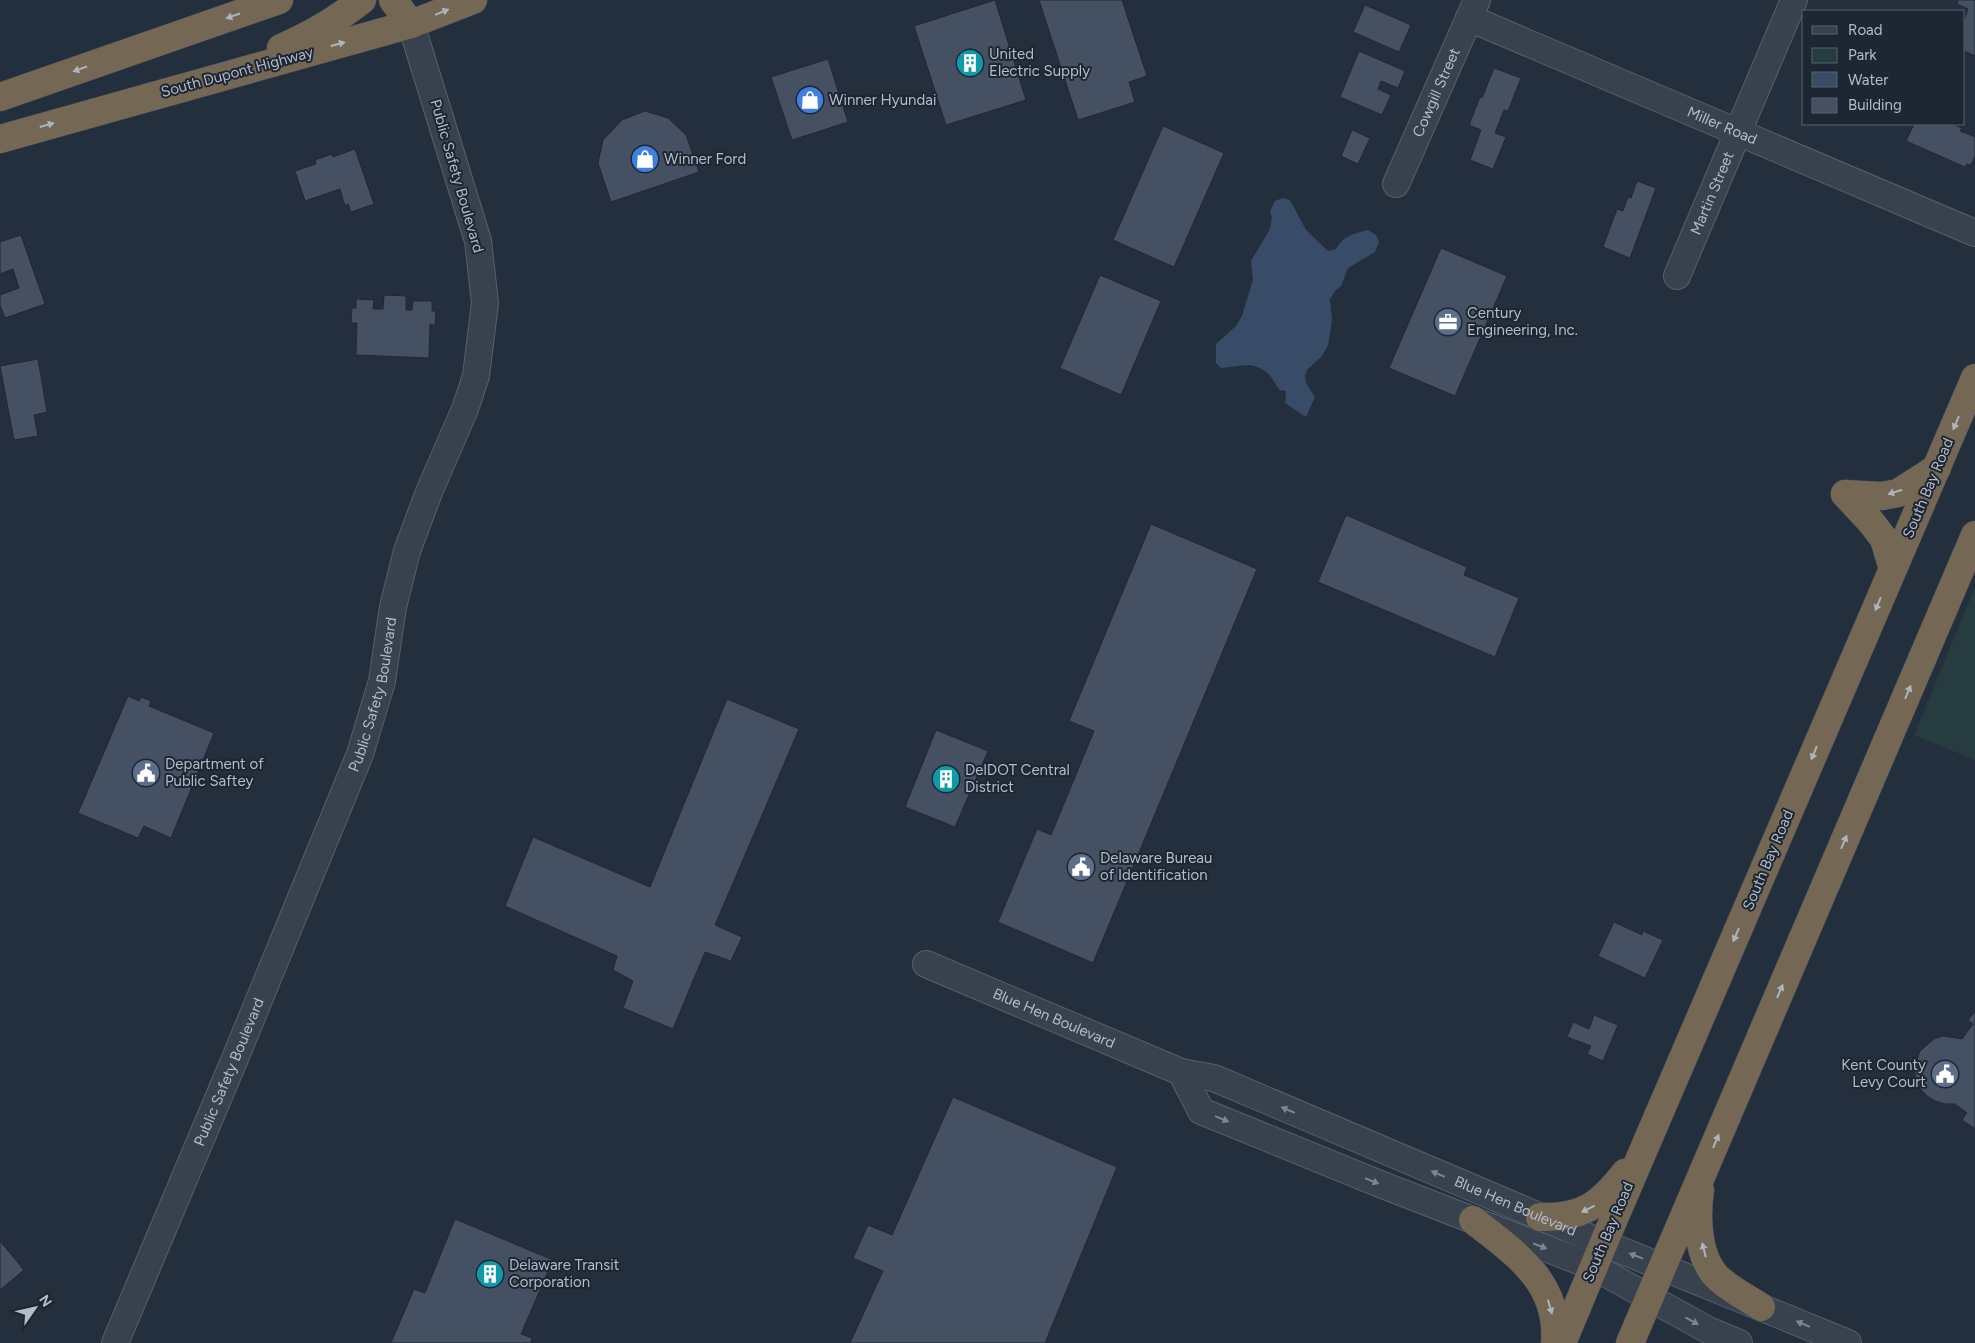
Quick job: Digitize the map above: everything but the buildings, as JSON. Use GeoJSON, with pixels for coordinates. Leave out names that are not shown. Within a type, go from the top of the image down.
{"type":"FeatureCollection","features":[{"type":"Feature","properties":{"kind":"highway"},"geometry":{"type":"LineString","coordinates":[[0,97],[279,0]]}},
{"type":"Feature","properties":{"kind":"highway"},"geometry":{"type":"LineString","coordinates":[[199,82],[296,42],[350,10],[362,0]]}},
{"type":"Feature","properties":{"kind":"highway"},"geometry":{"type":"LineString","coordinates":[[393,0],[413,12]]}},
{"type":"Feature","properties":{"kind":"highway","name":"South Dupont Highway"},"geometry":{"type":"LineString","coordinates":[[0,139],[199,82],[413,12],[473,0]]}},
{"type":"Feature","properties":{"kind":"highway","name":"South Bay Road"},"geometry":{"type":"LineString","coordinates":[[1562,1343],[1598,1255],[1975,378]]}},
{"type":"Feature","properties":{"kind":"highway"},"geometry":{"type":"LineString","coordinates":[[1893,569],[1884,539],[1871,522],[1844,494],[1882,496],[1898,493],[1937,468]]}},
{"type":"Feature","properties":{"kind":"highway"},"geometry":{"type":"LineString","coordinates":[[1630,1343],[1975,535]]}},
{"type":"Feature","properties":{"kind":"highway"},"geometry":{"type":"LineString","coordinates":[[1540,1217],[1558,1218],[1572,1216],[1596,1205],[1612,1189],[1644,1148]]}},
{"type":"Feature","properties":{"kind":"highway"},"geometry":{"type":"LineString","coordinates":[[1703,1172],[1699,1200],[1699,1221],[1702,1245],[1707,1262],[1720,1279],[1761,1307]]}},
{"type":"Feature","properties":{"kind":"highway"},"geometry":{"type":"LineString","coordinates":[[1473,1220],[1519,1256],[1539,1278],[1554,1320],[1555,1343]]}},
{"type":"Feature","properties":{"kind":"street","name":"Martin Street"},"geometry":{"type":"LineString","coordinates":[[1677,276],[1794,0]]}},
{"type":"Feature","properties":{"kind":"street","name":"Miller Road"},"geometry":{"type":"LineString","coordinates":[[1473,9],[1739,131],[1975,232]]}},
{"type":"Feature","properties":{"kind":"street","name":"Cowgill Street"},"geometry":{"type":"LineString","coordinates":[[1396,184],[1473,9]]}},
{"type":"Feature","properties":{"kind":"street","name":"Public Safety Boulevard"},"geometry":{"type":"LineString","coordinates":[[115,1343],[360,754],[382,680],[393,607],[407,551],[429,492],[465,410],[476,376],[485,303],[478,241],[413,12]]}},
{"type":"Feature","properties":{"kind":"street","name":"Blue Hen Boulevard"},"geometry":{"type":"LineString","coordinates":[[926,964],[1182,1072],[1214,1078],[1540,1217],[1598,1255],[1649,1297],[1708,1330],[1739,1343]]}},
{"type":"Feature","properties":{"kind":"street","name":"Blue Hen Boulevard"},"geometry":{"type":"LineString","coordinates":[[1182,1072],[1200,1110],[1380,1184],[1473,1220],[1598,1255],[1663,1266],[1848,1343]]}},
{"type":"Feature","properties":{"kind":"green space"},"geometry":{"type":"Polygon","coordinates":[[[1975,587],[1975,760],[1914,735],[1975,587]]]}},
{"type":"Feature","properties":{"kind":"water"},"geometry":{"type":"Polygon","coordinates":[[[1283,198],[1290,200],[1306,230],[1328,251],[1336,249],[1342,241],[1350,236],[1368,230],[1376,235],[1379,242],[1375,252],[1348,268],[1341,286],[1330,299],[1332,320],[1328,345],[1322,356],[1307,370],[1305,376],[1306,383],[1315,397],[1306,417],[1285,403],[1286,391],[1280,390],[1265,371],[1247,365],[1221,368],[1216,363],[1216,344],[1236,326],[1242,316],[1253,280],[1251,261],[1270,229],[1272,218],[1270,211],[1275,201],[1283,198]]]}},
{"type":"Feature","properties":{"kind":"place","name":"United Electric Supply"},"geometry":{"type":"Point","coordinates":[970,63]}},
{"type":"Feature","properties":{"kind":"place","name":"Winner Hyundai"},"geometry":{"type":"Point","coordinates":[810,100]}},
{"type":"Feature","properties":{"kind":"place","name":"Winner Ford"},"geometry":{"type":"Point","coordinates":[645,159]}},
{"type":"Feature","properties":{"kind":"place","name":"Century Engineering, Inc."},"geometry":{"type":"Point","coordinates":[1448,322]}},
{"type":"Feature","properties":{"kind":"place","name":"Department of Public Saftey"},"geometry":{"type":"Point","coordinates":[146,773]}},
{"type":"Feature","properties":{"kind":"place","name":"DelDOT Central District"},"geometry":{"type":"Point","coordinates":[946,779]}},
{"type":"Feature","properties":{"kind":"place","name":"Delaware Bureau of Identification"},"geometry":{"type":"Point","coordinates":[1081,867]}},
{"type":"Feature","properties":{"kind":"place","name":"Kent County Levy Court"},"geometry":{"type":"Point","coordinates":[1945,1074]}},
{"type":"Feature","properties":{"kind":"place","name":"Delaware Transit Corporation"},"geometry":{"type":"Point","coordinates":[490,1274]}}]}
